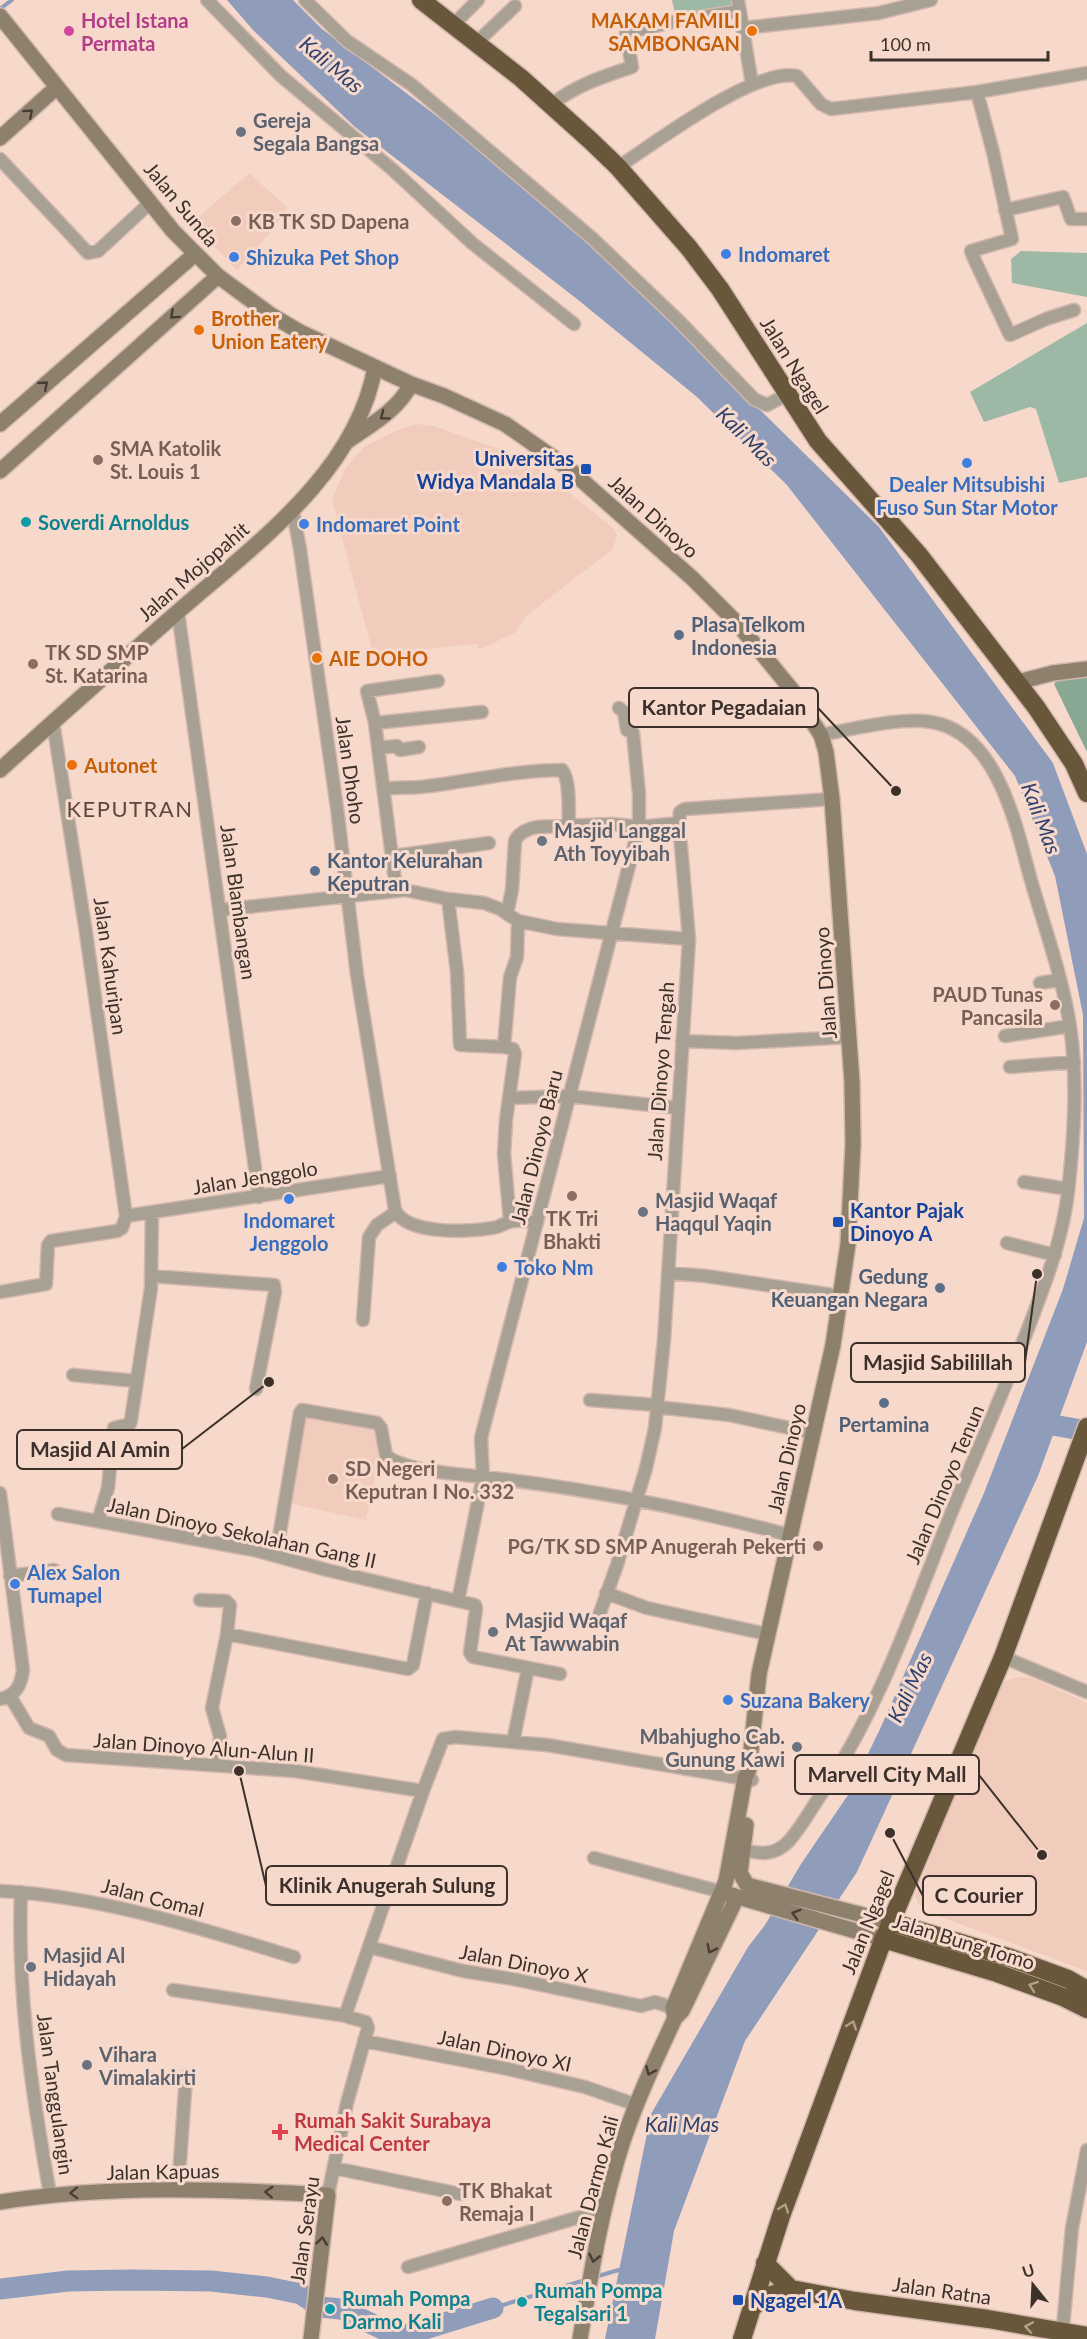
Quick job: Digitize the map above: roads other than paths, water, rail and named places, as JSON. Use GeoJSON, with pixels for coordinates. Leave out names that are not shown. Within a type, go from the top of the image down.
{"type":"FeatureCollection","features":[{"type":"Feature","properties":{"kind":"highway","name":"Jalan Ngagel"},"geometry":{"type":"LineString","coordinates":[[429,2],[453,25],[551,105],[618,167],[704,268],[818,441],[919,555],[1018,682],[1074,764],[1087,793]]}},
{"type":"Feature","properties":{"kind":"highway","name":"Jalan Ngagel"},"geometry":{"type":"LineString","coordinates":[[742,2339],[765,2263],[883,1940],[1003,1657],[1083,1445]]}},
{"type":"Feature","properties":{"kind":"highway","name":"Jalan Bung Tomo"},"geometry":{"type":"LineString","coordinates":[[890,1922],[1011,1958],[1068,1979],[1087,1990]]}},
{"type":"Feature","properties":{"kind":"highway","name":"Jalan Bung Tomo"},"geometry":{"type":"LineString","coordinates":[[883,1940],[997,1973],[1063,1997],[1087,2009]]}},
{"type":"Feature","properties":{"kind":"highway"},"geometry":{"type":"LineString","coordinates":[[752,2307],[771,2295],[791,2289],[765,2263]]}},
{"type":"Feature","properties":{"kind":"highway","name":"Jalan Ratna"},"geometry":{"type":"LineString","coordinates":[[791,2289],[1062,2335],[1087,2336]]}},
{"type":"Feature","properties":{"kind":"main road","name":"Jalan Sunda"},"geometry":{"type":"LineString","coordinates":[[0,16],[150,202],[195,254],[218,276],[271,315],[300,332],[411,384]]}},
{"type":"Feature","properties":{"kind":"main road"},"geometry":{"type":"LineString","coordinates":[[0,138],[57,87]]}},
{"type":"Feature","properties":{"kind":"main road"},"geometry":{"type":"LineString","coordinates":[[0,424],[195,254]]}},
{"type":"Feature","properties":{"kind":"main road"},"geometry":{"type":"LineString","coordinates":[[0,471],[6,457],[218,276]]}},
{"type":"Feature","properties":{"kind":"main road","name":"Jalan Mojopahit"},"geometry":{"type":"LineString","coordinates":[[0,770],[293,512],[349,440],[370,391],[375,367]]}},
{"type":"Feature","properties":{"kind":"main road","name":"Jalan Mojopahit"},"geometry":{"type":"LineString","coordinates":[[349,440],[392,409],[411,384]]}},
{"type":"Feature","properties":{"kind":"main road","name":"Jalan Dinoyo"},"geometry":{"type":"LineString","coordinates":[[411,384],[444,396],[505,424],[567,468],[692,578],[737,623],[792,690],[821,735],[826,752],[832,799],[850,1037],[853,1144],[848,1244],[833,1345],[759,1674],[741,1876],[747,1885],[748,1895]]}},
{"type":"Feature","properties":{"kind":"main road"},"geometry":{"type":"LineString","coordinates":[[1018,682],[1053,673],[1087,669]]}},
{"type":"Feature","properties":{"kind":"main road","name":"Jalan Dinoyo"},"geometry":{"type":"LineString","coordinates":[[722,1892],[729,1871],[749,1776]]}},
{"type":"Feature","properties":{"kind":"main road","name":"Jalan Bung Tomo"},"geometry":{"type":"LineString","coordinates":[[722,1892],[848,1911],[890,1922]]}},
{"type":"Feature","properties":{"kind":"main road","name":"Jalan Darmo Kali"},"geometry":{"type":"LineString","coordinates":[[580,2339],[604,2210],[618,2157],[647,2077],[677,2012],[722,1892]]}},
{"type":"Feature","properties":{"kind":"main road","name":"Jalan Bung Tomo"},"geometry":{"type":"LineString","coordinates":[[748,1895],[883,1940]]}},
{"type":"Feature","properties":{"kind":"main road","name":"Jalan Darmo Kali"},"geometry":{"type":"LineString","coordinates":[[677,2012],[748,1895]]}},
{"type":"Feature","properties":{"kind":"main road","name":"Jalan Kapuas"},"geometry":{"type":"LineString","coordinates":[[0,2202],[50,2194],[178,2190],[328,2195]]}},
{"type":"Feature","properties":{"kind":"main road","name":"Jalan Serayu"},"geometry":{"type":"LineString","coordinates":[[311,2339],[328,2195]]}},
{"type":"Feature","properties":{"kind":"street"},"geometry":{"type":"LineString","coordinates":[[207,0],[281,76],[393,170],[472,243],[574,324]]}},
{"type":"Feature","properties":{"kind":"street"},"geometry":{"type":"LineString","coordinates":[[305,0],[347,41],[412,85],[585,231],[678,320],[754,399],[767,405],[788,394]]}},
{"type":"Feature","properties":{"kind":"street"},"geometry":{"type":"LineString","coordinates":[[453,25],[478,0]]}},
{"type":"Feature","properties":{"kind":"street"},"geometry":{"type":"LineString","coordinates":[[743,28],[839,18],[911,6],[931,0]]}},
{"type":"Feature","properties":{"kind":"street"},"geometry":{"type":"LineString","coordinates":[[476,43],[515,6]]}},
{"type":"Feature","properties":{"kind":"street"},"geometry":{"type":"LineString","coordinates":[[551,105],[561,97],[604,76],[632,67],[626,33],[739,6],[752,84]]}},
{"type":"Feature","properties":{"kind":"street"},"geometry":{"type":"LineString","coordinates":[[618,167],[709,108],[752,84],[776,77],[797,76],[821,104],[831,109],[977,92],[1087,74]]}},
{"type":"Feature","properties":{"kind":"street"},"geometry":{"type":"LineString","coordinates":[[977,92],[1012,239],[971,251],[1010,335],[1046,319],[1074,310]]}},
{"type":"Feature","properties":{"kind":"street"},"geometry":{"type":"LineString","coordinates":[[0,159],[88,253],[98,251],[150,202]]}},
{"type":"Feature","properties":{"kind":"street"},"geometry":{"type":"LineString","coordinates":[[1005,210],[1063,197],[1071,219],[1087,219]]}},
{"type":"Feature","properties":{"kind":"street","name":"Jalan Dhoho"},"geometry":{"type":"LineString","coordinates":[[293,512],[337,808],[360,996],[396,1212]]}},
{"type":"Feature","properties":{"kind":"street","name":"Jalan Blambangan"},"geometry":{"type":"LineString","coordinates":[[178,612],[259,1197]]}},
{"type":"Feature","properties":{"kind":"street"},"geometry":{"type":"LineString","coordinates":[[396,889],[375,723],[367,691],[438,681]]}},
{"type":"Feature","properties":{"kind":"street","name":"Jalan Dinoyo Baru"},"geometry":{"type":"LineString","coordinates":[[458,1600],[483,1478],[481,1438],[639,827],[639,794],[633,733],[627,730],[624,712],[619,708]]}},
{"type":"Feature","properties":{"kind":"street"},"geometry":{"type":"LineString","coordinates":[[375,723],[482,712]]}},
{"type":"Feature","properties":{"kind":"street","name":"Jalan Dinoyo Tenun"},"geometry":{"type":"LineString","coordinates":[[743,1850],[761,1854],[771,1853],[789,1840],[845,1760],[858,1736],[1004,1392],[1055,1255],[1064,1221],[1068,1189],[1074,1062],[1070,1026],[1008,801],[994,772],[975,748],[955,729],[933,722],[910,721],[821,735]]}},
{"type":"Feature","properties":{"kind":"street","name":"Jalan Kahuripan"},"geometry":{"type":"LineString","coordinates":[[53,722],[86,933],[126,1216]]}},
{"type":"Feature","properties":{"kind":"street"},"geometry":{"type":"LineString","coordinates":[[378,748],[396,746],[400,750],[419,747]]}},
{"type":"Feature","properties":{"kind":"street"},"geometry":{"type":"LineString","coordinates":[[384,789],[562,770],[565,772],[567,783],[568,827]]}},
{"type":"Feature","properties":{"kind":"street"},"geometry":{"type":"LineString","coordinates":[[507,914],[512,890],[516,838],[531,828],[612,824],[639,827],[679,823],[680,812],[685,809],[832,799]]}},
{"type":"Feature","properties":{"kind":"street","name":"Jalan Dinoyo Tengah"},"geometry":{"type":"LineString","coordinates":[[597,1621],[617,1564],[650,1454],[657,1406],[668,1273],[689,939],[679,823]]}},
{"type":"Feature","properties":{"kind":"street"},"geometry":{"type":"LineString","coordinates":[[393,856],[489,843]]}},
{"type":"Feature","properties":{"kind":"street"},"geometry":{"type":"LineString","coordinates":[[220,910],[396,889],[484,903],[518,921],[558,929],[689,939]]}},
{"type":"Feature","properties":{"kind":"street"},"geometry":{"type":"LineString","coordinates":[[448,899],[457,972],[460,1045],[504,1047],[513,1049],[515,1054],[504,1154],[510,1221]]}},
{"type":"Feature","properties":{"kind":"street"},"geometry":{"type":"LineString","coordinates":[[504,1047],[510,977],[517,963],[518,921]]}},
{"type":"Feature","properties":{"kind":"street"},"geometry":{"type":"LineString","coordinates":[[1040,983],[1059,980]]}},
{"type":"Feature","properties":{"kind":"street"},"geometry":{"type":"LineString","coordinates":[[1005,1036],[1070,1026]]}},
{"type":"Feature","properties":{"kind":"street"},"geometry":{"type":"LineString","coordinates":[[682,1041],[736,1044],[750,1041],[850,1037]]}},
{"type":"Feature","properties":{"kind":"street"},"geometry":{"type":"LineString","coordinates":[[1010,1067],[1074,1062]]}},
{"type":"Feature","properties":{"kind":"street"},"geometry":{"type":"LineString","coordinates":[[509,1098],[569,1096],[678,1108]]}},
{"type":"Feature","properties":{"kind":"street","name":"Jalan Jenggolo"},"geometry":{"type":"LineString","coordinates":[[126,1216],[390,1176]]}},
{"type":"Feature","properties":{"kind":"street"},"geometry":{"type":"LineString","coordinates":[[1024,1182],[1068,1189]]}},
{"type":"Feature","properties":{"kind":"street"},"geometry":{"type":"LineString","coordinates":[[98,1521],[108,1488],[114,1428],[130,1424],[136,1380],[145,1341],[152,1276],[152,1212]]}},
{"type":"Feature","properties":{"kind":"street"},"geometry":{"type":"LineString","coordinates":[[363,1320],[369,1237],[377,1225],[396,1212],[402,1218],[417,1224],[447,1231],[490,1228],[510,1221],[537,1223]]}},
{"type":"Feature","properties":{"kind":"street"},"geometry":{"type":"LineString","coordinates":[[0,1292],[46,1284],[48,1245],[51,1241],[117,1231],[122,1228],[126,1216]]}},
{"type":"Feature","properties":{"kind":"street"},"geometry":{"type":"LineString","coordinates":[[1007,1243],[1055,1255]]}},
{"type":"Feature","properties":{"kind":"street"},"geometry":{"type":"LineString","coordinates":[[668,1273],[706,1276],[840,1296]]}},
{"type":"Feature","properties":{"kind":"street"},"geometry":{"type":"LineString","coordinates":[[152,1276],[274,1285],[276,1292],[256,1389]]}},
{"type":"Feature","properties":{"kind":"street"},"geometry":{"type":"LineString","coordinates":[[74,1375],[136,1380]]}},
{"type":"Feature","properties":{"kind":"street"},"geometry":{"type":"LineString","coordinates":[[590,1400],[729,1415],[813,1433]]}},
{"type":"Feature","properties":{"kind":"street"},"geometry":{"type":"LineString","coordinates":[[276,1555],[300,1413],[304,1410],[377,1423],[381,1428],[386,1455],[393,1460],[439,1472],[558,1486],[636,1500],[789,1535]]}},
{"type":"Feature","properties":{"kind":"street"},"geometry":{"type":"LineString","coordinates":[[0,1493],[23,1664],[22,1678],[9,1696]]}},
{"type":"Feature","properties":{"kind":"street","name":"Jalan Dinoyo Sekolahan Gang II"},"geometry":{"type":"LineString","coordinates":[[58,1514],[276,1555],[327,1570],[458,1600]]}},
{"type":"Feature","properties":{"kind":"street"},"geometry":{"type":"LineString","coordinates":[[10,1576],[54,1569]]}},
{"type":"Feature","properties":{"kind":"street"},"geometry":{"type":"LineString","coordinates":[[227,1634],[408,1669],[413,1665],[422,1592]]}},
{"type":"Feature","properties":{"kind":"street"},"geometry":{"type":"LineString","coordinates":[[606,1593],[647,1608],[767,1634]]}},
{"type":"Feature","properties":{"kind":"street"},"geometry":{"type":"LineString","coordinates":[[200,1600],[229,1603],[227,1634],[212,1708],[220,1736],[218,1765]]}},
{"type":"Feature","properties":{"kind":"street"},"geometry":{"type":"LineString","coordinates":[[458,1600],[475,1605],[470,1653],[473,1657],[560,1674]]}},
{"type":"Feature","properties":{"kind":"street"},"geometry":{"type":"LineString","coordinates":[[1003,1657],[1087,1692]]}},
{"type":"Feature","properties":{"kind":"street"},"geometry":{"type":"LineString","coordinates":[[513,1742],[528,1668]]}},
{"type":"Feature","properties":{"kind":"street","name":"Jalan Dinoyo Alun-Alun II"},"geometry":{"type":"LineString","coordinates":[[9,1696],[29,1728],[49,1736],[57,1749],[66,1755],[295,1772],[423,1791]]}},
{"type":"Feature","properties":{"kind":"street"},"geometry":{"type":"LineString","coordinates":[[173,1989],[347,2016],[423,1791],[443,1739],[455,1737],[547,1746],[749,1776]]}},
{"type":"Feature","properties":{"kind":"street"},"geometry":{"type":"LineString","coordinates":[[594,1858],[722,1892]]}},
{"type":"Feature","properties":{"kind":"street","name":"Jalan Comal"},"geometry":{"type":"LineString","coordinates":[[0,1892],[21,1892],[107,1905],[212,1932],[294,1957]]}},
{"type":"Feature","properties":{"kind":"street","name":"Jalan Tanggulangin"},"geometry":{"type":"LineString","coordinates":[[21,1892],[22,1994],[34,2106],[50,2194]]}},
{"type":"Feature","properties":{"kind":"street","name":"Jalan Dinoyo X"},"geometry":{"type":"LineString","coordinates":[[369,1947],[463,1971],[641,2006],[655,2002],[677,2012]]}},
{"type":"Feature","properties":{"kind":"street","name":"Jalan Serayu"},"geometry":{"type":"LineString","coordinates":[[328,2195],[347,2103],[368,2028],[366,2022],[347,2016]]}},
{"type":"Feature","properties":{"kind":"street","name":"Jalan Dinoyo XI"},"geometry":{"type":"LineString","coordinates":[[364,2041],[508,2069],[585,2087],[637,2105]]}},
{"type":"Feature","properties":{"kind":"street"},"geometry":{"type":"LineString","coordinates":[[178,2190],[186,2076]]}},
{"type":"Feature","properties":{"kind":"street"},"geometry":{"type":"LineString","coordinates":[[1062,2335],[1072,2228],[1087,2151]]}},
{"type":"Feature","properties":{"kind":"street"},"geometry":{"type":"LineString","coordinates":[[334,2168],[460,2194]]}},
{"type":"Feature","properties":{"kind":"street"},"geometry":{"type":"LineString","coordinates":[[408,2267],[604,2210]]}},
{"type":"Feature","properties":{"kind":"water","name":"Kali Mas"},"geometry":{"type":"Polygon","coordinates":[[[227,0],[293,0],[322,29],[480,149],[560,216],[684,330],[740,390],[879,527],[1053,763],[1087,854],[1087,1342],[1038,1476],[857,1872],[745,2041],[674,2231],[655,2339],[605,2339],[651,2114],[748,1947],[765,1925],[801,1864],[848,1795],[880,1729],[984,1493],[1063,1289],[1084,1218],[1083,1015],[1055,876],[1015,776],[786,484],[697,397],[577,299],[355,127],[253,30],[227,0]]]}},
{"type":"Feature","properties":{"kind":"waterway"},"geometry":{"type":"LineString","coordinates":[[0,9],[12,0]]}},
{"type":"Feature","properties":{"kind":"waterway"},"geometry":{"type":"LineString","coordinates":[[1029,1421],[1087,1431]]}},
{"type":"Feature","properties":{"kind":"waterway"},"geometry":{"type":"LineString","coordinates":[[595,2277],[622,2269]]}},
{"type":"Feature","properties":{"kind":"waterway"},"geometry":{"type":"LineString","coordinates":[[0,2289],[68,2281],[131,2280],[211,2281],[267,2287],[301,2294],[320,2307],[341,2309],[399,2337],[493,2308]]}},
{"type":"Feature","properties":{"kind":"waterway"},"geometry":{"type":"LineString","coordinates":[[493,2308],[585,2280]]}},
{"type":"Feature","properties":{"kind":"place","name":"Hotel Istana Permata"},"geometry":{"type":"Point","coordinates":[69,31]}},
{"type":"Feature","properties":{"kind":"place","name":"MAKAM FAMILI SAMBONGAN"},"geometry":{"type":"Point","coordinates":[752,31]}},
{"type":"Feature","properties":{"kind":"place","name":"Gereja Segala Bangsa"},"geometry":{"type":"Point","coordinates":[241,132]}},
{"type":"Feature","properties":{"kind":"place","name":"KB TK SD Dapena"},"geometry":{"type":"Point","coordinates":[236,221]}},
{"type":"Feature","properties":{"kind":"place","name":"Indomaret"},"geometry":{"type":"Point","coordinates":[726,254]}},
{"type":"Feature","properties":{"kind":"place","name":"Shizuka Pet Shop"},"geometry":{"type":"Point","coordinates":[234,257]}},
{"type":"Feature","properties":{"kind":"place","name":"Brother Union Eatery"},"geometry":{"type":"Point","coordinates":[199,330]}},
{"type":"Feature","properties":{"kind":"place","name":"SMA Katolik St. Louis 1"},"geometry":{"type":"Point","coordinates":[98,460]}},
{"type":"Feature","properties":{"kind":"place","name":"Dealer Mitsubishi Fuso Sun Star Motor"},"geometry":{"type":"Point","coordinates":[967,463]}},
{"type":"Feature","properties":{"kind":"place","name":"Universitas Widya Mandala B"},"geometry":{"type":"Point","coordinates":[586,469]}},
{"type":"Feature","properties":{"kind":"place","name":"Soverdi Arnoldus"},"geometry":{"type":"Point","coordinates":[26,522]}},
{"type":"Feature","properties":{"kind":"place","name":"Indomaret Point"},"geometry":{"type":"Point","coordinates":[304,524]}},
{"type":"Feature","properties":{"kind":"place","name":"Plasa Telkom Indonesia"},"geometry":{"type":"Point","coordinates":[679,635]}},
{"type":"Feature","properties":{"kind":"place","name":"AIE DOHO"},"geometry":{"type":"Point","coordinates":[317,658]}},
{"type":"Feature","properties":{"kind":"place","name":"TK SD SMP St. Katarina"},"geometry":{"type":"Point","coordinates":[33,664]}},
{"type":"Feature","properties":{"kind":"place","name":"Autonet"},"geometry":{"type":"Point","coordinates":[72,765]}},
{"type":"Feature","properties":{"kind":"place","name":"Kantor Pegadaian"},"geometry":{"type":"Point","coordinates":[896,791]}},
{"type":"Feature","properties":{"kind":"place","name":"Masjid Langgal Ath Toyyibah"},"geometry":{"type":"Point","coordinates":[542,841]}},
{"type":"Feature","properties":{"kind":"place","name":"Kantor Kelurahan Keputran"},"geometry":{"type":"Point","coordinates":[315,871]}},
{"type":"Feature","properties":{"kind":"place","name":"PAUD Tunas Pancasila"},"geometry":{"type":"Point","coordinates":[1055,1005]}},
{"type":"Feature","properties":{"kind":"place","name":"TK Tri Bhakti"},"geometry":{"type":"Point","coordinates":[572,1196]}},
{"type":"Feature","properties":{"kind":"place","name":"Indomaret Jenggolo"},"geometry":{"type":"Point","coordinates":[289,1199]}},
{"type":"Feature","properties":{"kind":"place","name":"Masjid Waqaf Haqqul Yaqin"},"geometry":{"type":"Point","coordinates":[643,1212]}},
{"type":"Feature","properties":{"kind":"place","name":"Kantor Pajak Dinoyo A"},"geometry":{"type":"Point","coordinates":[838,1222]}},
{"type":"Feature","properties":{"kind":"place","name":"Toko Nm"},"geometry":{"type":"Point","coordinates":[502,1267]}},
{"type":"Feature","properties":{"kind":"place","name":"Masjid Sabilillah"},"geometry":{"type":"Point","coordinates":[1037,1274]}},
{"type":"Feature","properties":{"kind":"place","name":"Gedung Keuangan Negara"},"geometry":{"type":"Point","coordinates":[940,1288]}},
{"type":"Feature","properties":{"kind":"place","name":"Masjid Al Amin"},"geometry":{"type":"Point","coordinates":[269,1382]}},
{"type":"Feature","properties":{"kind":"place","name":"Pertamina"},"geometry":{"type":"Point","coordinates":[884,1403]}},
{"type":"Feature","properties":{"kind":"place","name":"SD Negeri Keputran I No. 332"},"geometry":{"type":"Point","coordinates":[333,1479]}},
{"type":"Feature","properties":{"kind":"place","name":"PG/TK SD SMP Anugerah Pekerti"},"geometry":{"type":"Point","coordinates":[818,1546]}},
{"type":"Feature","properties":{"kind":"place","name":"Alex Salon Tumapel"},"geometry":{"type":"Point","coordinates":[15,1584]}},
{"type":"Feature","properties":{"kind":"place","name":"Masjid Waqaf At Tawwabin"},"geometry":{"type":"Point","coordinates":[493,1632]}},
{"type":"Feature","properties":{"kind":"place","name":"Suzana Bakery"},"geometry":{"type":"Point","coordinates":[728,1700]}},
{"type":"Feature","properties":{"kind":"place","name":"Mbahjugho Cab. Gunung Kawi"},"geometry":{"type":"Point","coordinates":[797,1747]}},
{"type":"Feature","properties":{"kind":"place","name":"Klinik Anugerah Sulung"},"geometry":{"type":"Point","coordinates":[239,1771]}},
{"type":"Feature","properties":{"kind":"place","name":"C Courier"},"geometry":{"type":"Point","coordinates":[890,1833]}},
{"type":"Feature","properties":{"kind":"place","name":"Marvell City Mall"},"geometry":{"type":"Point","coordinates":[1042,1855]}},
{"type":"Feature","properties":{"kind":"place","name":"Masjid Al Hidayah"},"geometry":{"type":"Point","coordinates":[31,1967]}},
{"type":"Feature","properties":{"kind":"place","name":"Vihara Vimalakirti"},"geometry":{"type":"Point","coordinates":[87,2065]}},
{"type":"Feature","properties":{"kind":"place","name":"Rumah Sakit Surabaya Medical Center"},"geometry":{"type":"Point","coordinates":[280,2132]}},
{"type":"Feature","properties":{"kind":"place","name":"TK Bhakat Remaja I"},"geometry":{"type":"Point","coordinates":[447,2201]}},
{"type":"Feature","properties":{"kind":"place","name":"Ngagel 1A"},"geometry":{"type":"Point","coordinates":[738,2300]}},
{"type":"Feature","properties":{"kind":"place","name":"Rumah Pompa Tegalsari 1"},"geometry":{"type":"Point","coordinates":[522,2302]}},
{"type":"Feature","properties":{"kind":"place","name":"Rumah Pompa Darmo Kali"},"geometry":{"type":"Point","coordinates":[330,2309]}},
{"type":"Feature","properties":{"kind":"district","name":"KEPUTRAN"},"geometry":{"type":"Point","coordinates":[130,808]}}]}
